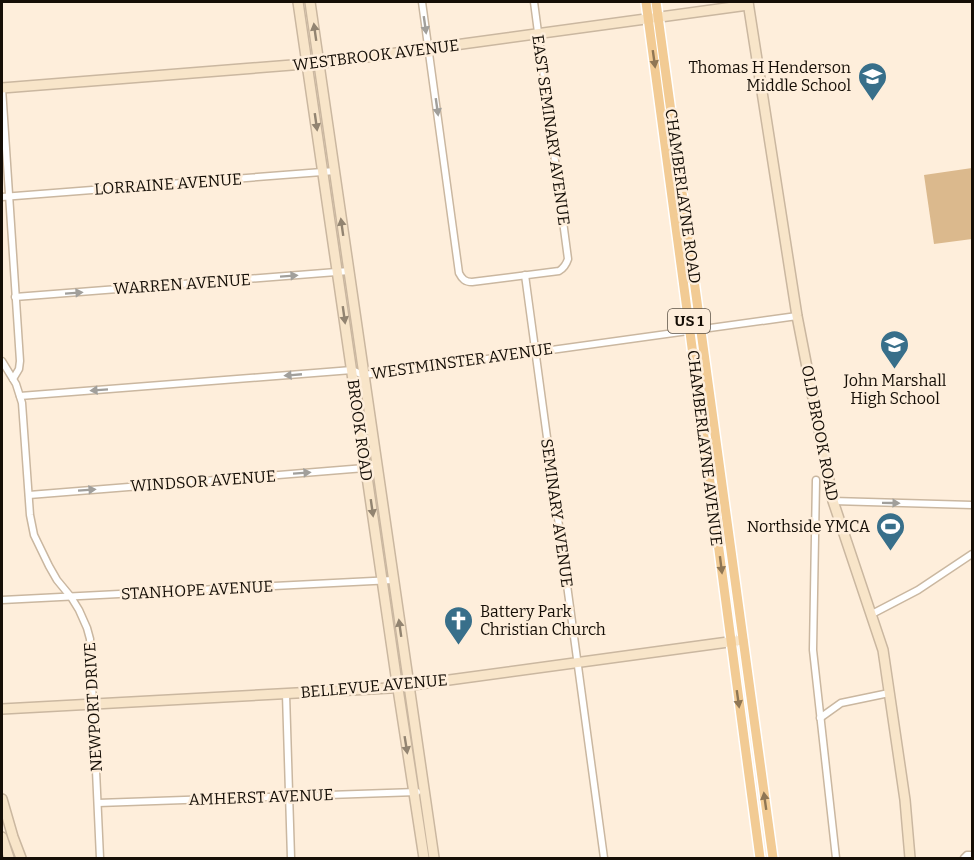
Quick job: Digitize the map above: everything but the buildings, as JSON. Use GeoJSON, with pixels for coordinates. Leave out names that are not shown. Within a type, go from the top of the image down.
{"type":"FeatureCollection","features":[{"type":"Feature","properties":{"kind":"main road","name":"CHAMBERLAYNE AVENUE"},"geometry":{"type":"LineString","coordinates":[[646,2],[653,18],[690,331],[760,858]]}},
{"type":"Feature","properties":{"kind":"main road","name":"CHAMBERLAYNE ROAD"},"geometry":{"type":"LineString","coordinates":[[656,2],[653,18],[701,329],[743,639]]}},
{"type":"Feature","properties":{"kind":"main road","name":"US 1"},"geometry":{"type":"LineString","coordinates":[[743,639],[773,858]]}},
{"type":"Feature","properties":{"kind":"street","name":"BROOK ROAD"},"geometry":{"type":"LineString","coordinates":[[298,2],[397,687],[434,858]]}},
{"type":"Feature","properties":{"kind":"street","name":"BROOK ROAD"},"geometry":{"type":"LineString","coordinates":[[310,2],[408,686],[424,858]]}},
{"type":"Feature","properties":{"kind":"street"},"geometry":{"type":"LineString","coordinates":[[422,2],[459,273],[466,282],[525,275]]}},
{"type":"Feature","properties":{"kind":"street","name":"EAST SEMINARY AVENUE"},"geometry":{"type":"LineString","coordinates":[[525,275],[558,270],[565,267],[568,259],[534,2]]}},
{"type":"Feature","properties":{"kind":"street","name":"WESTBROOK AVENUE"},"geometry":{"type":"LineString","coordinates":[[2,88],[319,63],[748,3]]}},
{"type":"Feature","properties":{"kind":"street","name":"OLD BROOK ROAD"},"geometry":{"type":"LineString","coordinates":[[748,3],[797,316],[832,501],[883,650],[905,800],[910,858]]}},
{"type":"Feature","properties":{"kind":"street"},"geometry":{"type":"LineString","coordinates":[[2,88],[5,197],[20,365],[13,379]]}},
{"type":"Feature","properties":{"kind":"street","name":"LORRAINE AVENUE"},"geometry":{"type":"LineString","coordinates":[[5,197],[335,171]]}},
{"type":"Feature","properties":{"kind":"street","name":"WARREN AVENUE"},"geometry":{"type":"LineString","coordinates":[[15,297],[349,271]]}},
{"type":"Feature","properties":{"kind":"street","name":"SEMINARY AVENUE"},"geometry":{"type":"LineString","coordinates":[[525,275],[604,858]]}},
{"type":"Feature","properties":{"kind":"street","name":"WESTMINSTER AVENUE"},"geometry":{"type":"LineString","coordinates":[[20,396],[352,370],[363,375],[797,316]]}},
{"type":"Feature","properties":{"kind":"street","name":"NEWPORT DRIVE"},"geometry":{"type":"LineString","coordinates":[[2,361],[20,396],[34,535],[49,566],[71,597],[89,633],[100,858]]}},
{"type":"Feature","properties":{"kind":"street","name":"WINDSOR AVENUE"},"geometry":{"type":"LineString","coordinates":[[29,495],[377,467]]}},
{"type":"Feature","properties":{"kind":"street"},"geometry":{"type":"LineString","coordinates":[[816,480],[813,650],[836,858]]}},
{"type":"Feature","properties":{"kind":"street"},"geometry":{"type":"LineString","coordinates":[[832,501],[972,505]]}},
{"type":"Feature","properties":{"kind":"street"},"geometry":{"type":"LineString","coordinates":[[872,614],[918,590],[972,554]]}},
{"type":"Feature","properties":{"kind":"street","name":"STANHOPE AVENUE"},"geometry":{"type":"LineString","coordinates":[[2,600],[393,580]]}},
{"type":"Feature","properties":{"kind":"street","name":"BELLEVUE AVENUE"},"geometry":{"type":"LineString","coordinates":[[2,709],[408,686],[743,639]]}},
{"type":"Feature","properties":{"kind":"street"},"geometry":{"type":"LineString","coordinates":[[820,718],[841,703],[889,693]]}},
{"type":"Feature","properties":{"kind":"street"},"geometry":{"type":"LineString","coordinates":[[286,694],[291,858]]}},
{"type":"Feature","properties":{"kind":"street","name":"AMHERST AVENUE"},"geometry":{"type":"LineString","coordinates":[[98,803],[418,792]]}},
{"type":"Feature","properties":{"kind":"street"},"geometry":{"type":"LineString","coordinates":[[2,799],[21,858]]}},
{"type":"Feature","properties":{"kind":"street"},"geometry":{"type":"LineString","coordinates":[[2,837],[9,858]]}},
{"type":"Feature","properties":{"kind":"street"},"geometry":{"type":"LineString","coordinates":[[964,858],[972,855]]}},
{"type":"Feature","properties":{"kind":"shaded area"},"geometry":{"type":"Polygon","coordinates":[[[972,168],[972,239],[934,244],[924,175],[972,168]]]}},
{"type":"Feature","properties":{"kind":"place","name":"Thomas H Henderson Middle School"},"geometry":{"type":"Point","coordinates":[872,102]}},
{"type":"Feature","properties":{"kind":"place","name":"John Marshall High School"},"geometry":{"type":"Point","coordinates":[895,370]}},
{"type":"Feature","properties":{"kind":"place","name":"Northside YMCA"},"geometry":{"type":"Point","coordinates":[891,552]}},
{"type":"Feature","properties":{"kind":"place","name":"Battery Park Christian Church"},"geometry":{"type":"Point","coordinates":[459,646]}}]}
